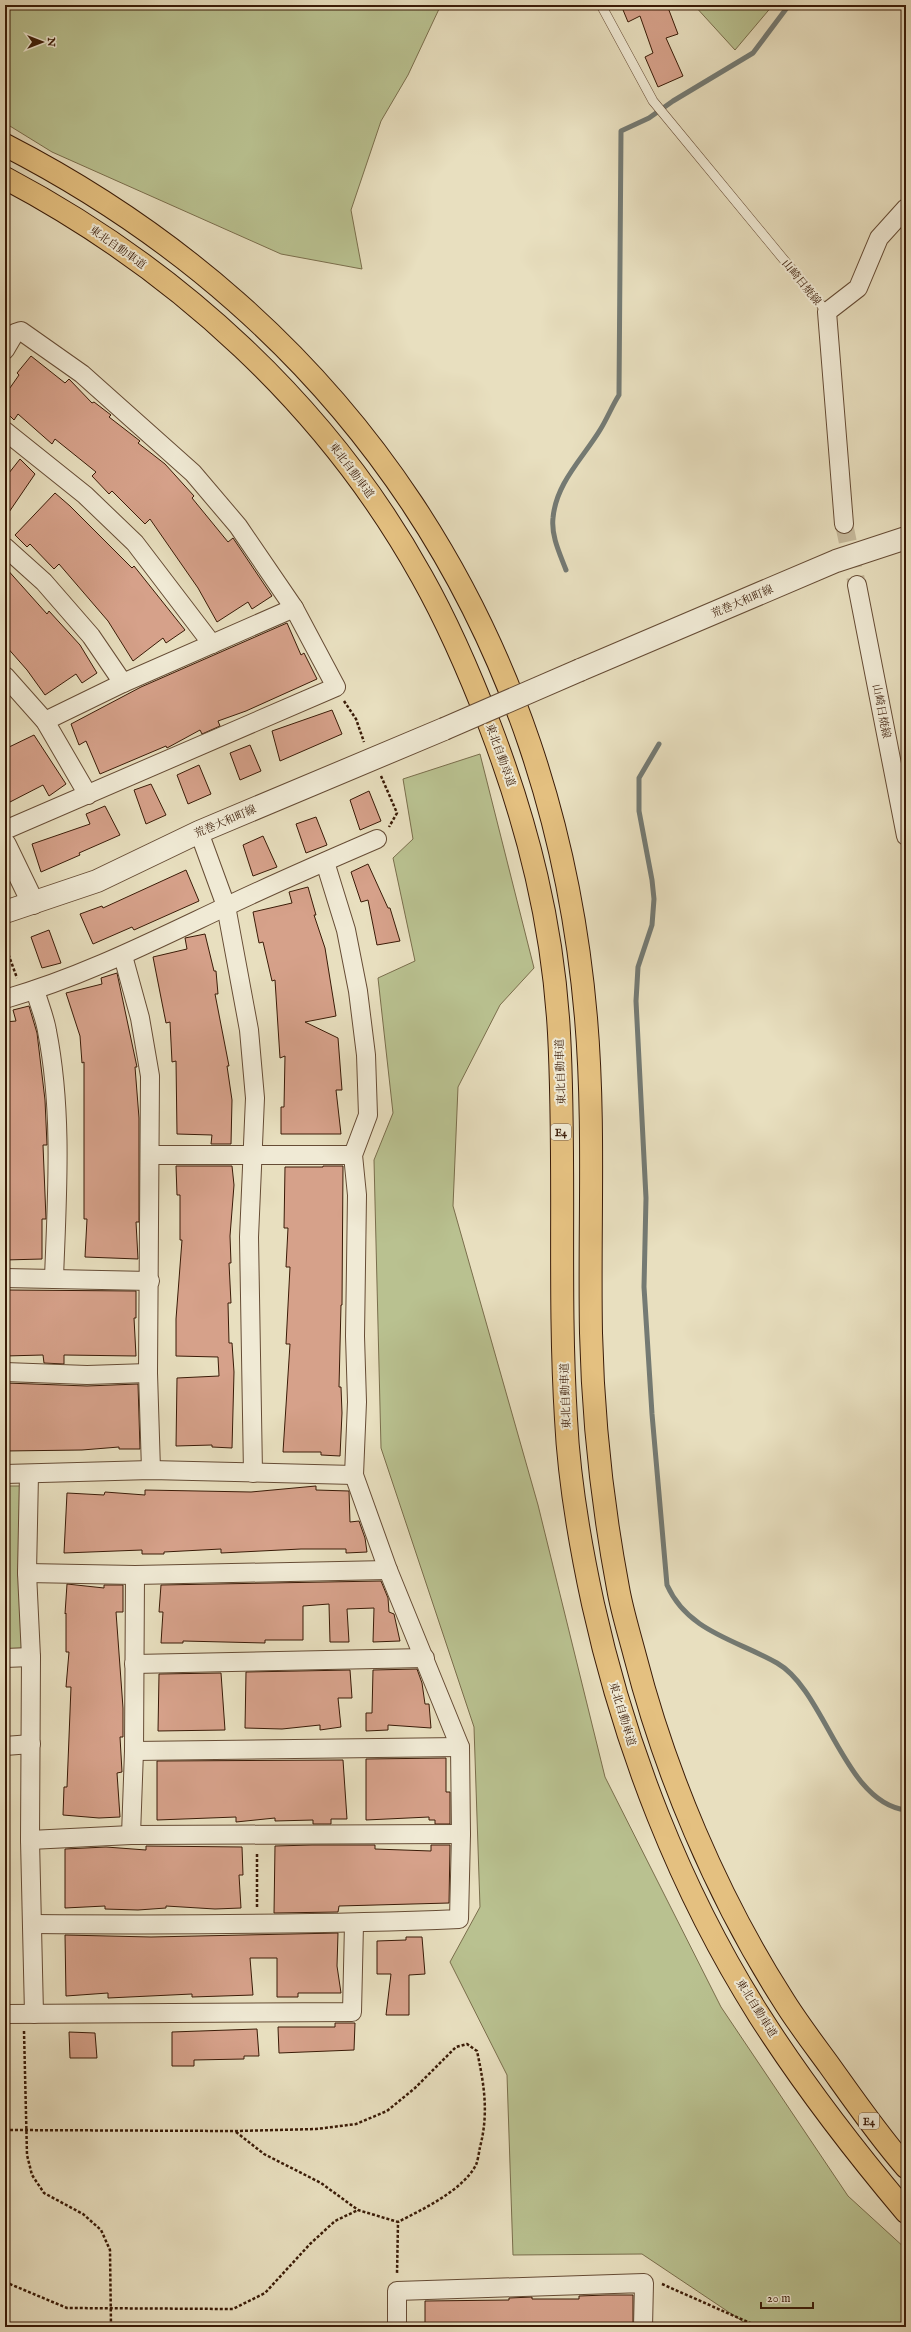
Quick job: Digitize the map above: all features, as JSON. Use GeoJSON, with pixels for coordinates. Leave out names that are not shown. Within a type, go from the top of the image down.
{"type":"FeatureCollection","features":[{"type":"Feature","properties":{"kind":"highway","name":"E4"},"geometry":{"type":"LineString","coordinates":[[5,145],[56,171],[155,236],[258,320],[302,363],[381,457],[410,499],[443,551],[500,668],[528,734],[562,854],[578,937],[586,1021],[591,1112],[591,1321],[594,1418],[603,1502],[619,1596],[642,1685],[668,1764],[699,1840],[740,1924],[781,1997],[880,2137],[906,2167]]}},
{"type":"Feature","properties":{"kind":"highway","name":"東北自動車道"},"geometry":{"type":"LineString","coordinates":[[5,178],[45,199],[91,228],[180,292],[279,383],[320,427],[384,514],[422,576],[458,645],[509,775],[528,836],[548,933],[559,1037],[566,1422],[575,1507],[591,1596],[616,1695],[642,1774],[673,1851],[714,1937],[758,2014],[811,2091],[860,2156],[906,2212]]}},
{"type":"Feature","properties":{"kind":"highway"},"geometry":{"type":"LineString","coordinates":[[834,2072],[906,2149]]}},
{"type":"Feature","properties":{"kind":"street"},"geometry":{"type":"LineString","coordinates":[[827,312],[858,288],[879,238],[906,208]]}},
{"type":"Feature","properties":{"kind":"street","name":"山崎日焼線"},"geometry":{"type":"LineString","coordinates":[[827,312],[844,524]]}},
{"type":"Feature","properties":{"kind":"street"},"geometry":{"type":"LineString","coordinates":[[5,350],[15,333],[21,331],[82,374],[193,473],[238,526],[294,608],[336,687],[5,830]]}},
{"type":"Feature","properties":{"kind":"street"},"geometry":{"type":"LineString","coordinates":[[5,431],[85,495],[135,543],[212,644]]}},
{"type":"Feature","properties":{"kind":"street","name":"荒巻大和町線"},"geometry":{"type":"LineString","coordinates":[[5,912],[97,881],[199,832],[836,561],[906,538]]}},
{"type":"Feature","properties":{"kind":"street"},"geometry":{"type":"LineString","coordinates":[[5,547],[44,582],[85,630],[123,683]]}},
{"type":"Feature","properties":{"kind":"street","name":"山崎日焼線"},"geometry":{"type":"LineString","coordinates":[[857,585],[906,836]]}},
{"type":"Feature","properties":{"kind":"street"},"geometry":{"type":"LineString","coordinates":[[45,721],[123,683],[294,608]]}},
{"type":"Feature","properties":{"kind":"street"},"geometry":{"type":"LineString","coordinates":[[5,676],[45,721],[88,795]]}},
{"type":"Feature","properties":{"kind":"street"},"geometry":{"type":"LineString","coordinates":[[199,832],[226,906],[249,1030],[255,1098],[254,1154],[249,1238],[253,1473]]}},
{"type":"Feature","properties":{"kind":"street"},"geometry":{"type":"LineString","coordinates":[[5,999],[29,992],[123,956],[226,906],[377,839]]}},
{"type":"Feature","properties":{"kind":"street"},"geometry":{"type":"LineString","coordinates":[[5,845],[33,903]]}},
{"type":"Feature","properties":{"kind":"street"},"geometry":{"type":"LineString","coordinates":[[32,1924],[354,1924],[459,1919],[462,1834],[460,1747],[388,1570],[354,1475],[357,1402],[355,1336],[357,1195],[353,1155],[368,1115],[366,1055],[358,991],[346,930],[325,862]]}},
{"type":"Feature","properties":{"kind":"street"},"geometry":{"type":"LineString","coordinates":[[123,956],[140,1018],[150,1076],[150,1281],[148,1373],[151,1470]]}},
{"type":"Feature","properties":{"kind":"street"},"geometry":{"type":"LineString","coordinates":[[29,992],[47,1031],[54,1080],[59,1165],[54,1278]]}},
{"type":"Feature","properties":{"kind":"street"},"geometry":{"type":"LineString","coordinates":[[150,1155],[353,1155]]}},
{"type":"Feature","properties":{"kind":"street"},"geometry":{"type":"LineString","coordinates":[[5,1278],[150,1281]]}},
{"type":"Feature","properties":{"kind":"street"},"geometry":{"type":"LineString","coordinates":[[5,1372],[86,1375],[148,1373]]}},
{"type":"Feature","properties":{"kind":"street"},"geometry":{"type":"LineString","coordinates":[[5,1474],[151,1470],[354,1475]]}},
{"type":"Feature","properties":{"kind":"street"},"geometry":{"type":"LineString","coordinates":[[29,1474],[27,1573],[31,1657],[30,1840],[32,1924],[29,2014]]}},
{"type":"Feature","properties":{"kind":"street"},"geometry":{"type":"LineString","coordinates":[[27,1573],[135,1575],[388,1570]]}},
{"type":"Feature","properties":{"kind":"street"},"geometry":{"type":"LineString","coordinates":[[131,1835],[134,1751],[135,1575]]}},
{"type":"Feature","properties":{"kind":"street"},"geometry":{"type":"LineString","coordinates":[[5,1658],[31,1657]]}},
{"type":"Feature","properties":{"kind":"street"},"geometry":{"type":"LineString","coordinates":[[134,1664],[425,1658]]}},
{"type":"Feature","properties":{"kind":"street"},"geometry":{"type":"LineString","coordinates":[[5,1746],[31,1744]]}},
{"type":"Feature","properties":{"kind":"street"},"geometry":{"type":"LineString","coordinates":[[134,1751],[460,1747]]}},
{"type":"Feature","properties":{"kind":"street"},"geometry":{"type":"LineString","coordinates":[[30,1840],[131,1835],[462,1834]]}},
{"type":"Feature","properties":{"kind":"street"},"geometry":{"type":"LineString","coordinates":[[5,2014],[352,2012],[354,1924]]}},
{"type":"Feature","properties":{"kind":"street"},"geometry":{"type":"LineString","coordinates":[[397,2327],[397,2291],[644,2284],[643,2327]]}},
{"type":"Feature","properties":{"kind":"lane","name":"山崎日焼線"},"geometry":{"type":"LineString","coordinates":[[601,5],[653,101],[827,312]]}},
{"type":"Feature","properties":{"kind":"path"},"geometry":{"type":"LineString","coordinates":[[356,719],[365,743]]}},
{"type":"Feature","properties":{"kind":"path"},"geometry":{"type":"LineString","coordinates":[[380,775],[397,813]]}},
{"type":"Feature","properties":{"kind":"path"},"geometry":{"type":"LineString","coordinates":[[5,944],[29,992]]}},
{"type":"Feature","properties":{"kind":"path"},"geometry":{"type":"LineString","coordinates":[[256,1925],[257,1835]]}},
{"type":"Feature","properties":{"kind":"path"},"geometry":{"type":"LineString","coordinates":[[29,2014],[26,2130],[27,2156],[32,2175],[44,2193],[82,2214],[101,2230],[110,2250],[111,2327]]}},
{"type":"Feature","properties":{"kind":"path"},"geometry":{"type":"LineString","coordinates":[[5,2130],[316,2130],[356,2124],[387,2111],[415,2088],[456,2047],[467,2044],[477,2051],[484,2083],[486,2125],[476,2165],[456,2188],[398,2222],[358,2210],[320,2183],[264,2154],[236,2131]]}},
{"type":"Feature","properties":{"kind":"path"},"geometry":{"type":"LineString","coordinates":[[5,2282],[67,2308],[111,2310],[233,2309],[265,2293],[310,2244],[335,2221],[358,2210]]}},
{"type":"Feature","properties":{"kind":"path"},"geometry":{"type":"LineString","coordinates":[[397,2291],[398,2222]]}},
{"type":"Feature","properties":{"kind":"path"},"geometry":{"type":"LineString","coordinates":[[644,2284],[654,2281],[759,2327]]}},
{"type":"Feature","properties":{"kind":"green space"},"geometry":{"type":"Polygon","coordinates":[[[5,5],[434,5],[439,9],[408,75],[381,121],[351,210],[362,269],[281,254],[52,152],[5,123],[5,5]]]}},
{"type":"Feature","properties":{"kind":"green space"},"geometry":{"type":"Polygon","coordinates":[[[694,5],[773,5],[735,50],[694,5]]]}},
{"type":"Feature","properties":{"kind":"green space"},"geometry":{"type":"Polygon","coordinates":[[[480,754],[534,968],[500,1005],[458,1087],[453,1206],[538,1505],[605,1777],[721,2007],[848,2196],[906,2249],[906,2327],[751,2327],[642,2254],[513,2255],[507,2075],[450,1962],[480,1907],[474,1727],[381,1448],[374,1160],[393,1113],[378,978],[415,961],[393,858],[413,839],[403,779],[480,754]]]}},
{"type":"Feature","properties":{"kind":"green space"},"geometry":{"type":"Polygon","coordinates":[[[5,1486],[20,1486],[23,1649],[5,1650],[5,1486]]]}},
{"type":"Feature","properties":{"kind":"building"},"geometry":{"type":"Polygon","coordinates":[[[621,5],[667,5],[678,34],[666,38],[683,76],[658,87],[645,57],[653,53],[640,16],[628,22],[621,5]]]}},
{"type":"Feature","properties":{"kind":"building"},"geometry":{"type":"Polygon","coordinates":[[[31,356],[65,383],[69,379],[92,403],[94,402],[111,415],[109,417],[140,441],[138,443],[165,464],[194,496],[192,498],[228,542],[233,538],[272,596],[252,609],[248,602],[217,622],[198,588],[150,519],[145,524],[112,491],[109,494],[92,476],[96,472],[55,439],[52,444],[18,414],[14,420],[5,411],[5,395],[19,375],[17,373],[31,356]]]}},
{"type":"Feature","properties":{"kind":"building"},"geometry":{"type":"Polygon","coordinates":[[[20,459],[35,474],[5,518],[5,478],[20,459]]]}},
{"type":"Feature","properties":{"kind":"building"},"geometry":{"type":"Polygon","coordinates":[[[55,493],[132,568],[134,566],[185,630],[166,643],[163,638],[133,661],[108,621],[59,564],[54,569],[30,544],[27,547],[15,535],[55,493]]]}},
{"type":"Feature","properties":{"kind":"building"},"geometry":{"type":"Polygon","coordinates":[[[5,567],[47,614],[49,611],[80,645],[97,673],[82,683],[76,674],[45,695],[27,670],[5,645],[5,567]]]}},
{"type":"Feature","properties":{"kind":"building"},"geometry":{"type":"Polygon","coordinates":[[[287,623],[301,655],[304,653],[317,679],[246,711],[218,721],[220,726],[202,734],[200,730],[167,748],[166,746],[100,774],[86,741],[79,745],[71,724],[141,687],[287,623]]]}},
{"type":"Feature","properties":{"kind":"building"},"geometry":{"type":"Polygon","coordinates":[[[332,710],[342,734],[280,761],[272,731],[332,710]]]}},
{"type":"Feature","properties":{"kind":"building"},"geometry":{"type":"Polygon","coordinates":[[[34,735],[66,784],[49,796],[43,785],[10,802],[5,792],[5,749],[34,735]]]}},
{"type":"Feature","properties":{"kind":"building"},"geometry":{"type":"Polygon","coordinates":[[[250,745],[261,771],[240,780],[230,753],[250,745]]]}},
{"type":"Feature","properties":{"kind":"building"},"geometry":{"type":"Polygon","coordinates":[[[199,765],[211,794],[188,804],[177,775],[199,765]]]}},
{"type":"Feature","properties":{"kind":"building"},"geometry":{"type":"Polygon","coordinates":[[[151,784],[166,815],[146,824],[134,790],[151,784]]]}},
{"type":"Feature","properties":{"kind":"building"},"geometry":{"type":"Polygon","coordinates":[[[369,791],[381,821],[360,830],[350,800],[369,791]]]}},
{"type":"Feature","properties":{"kind":"building"},"geometry":{"type":"Polygon","coordinates":[[[105,806],[120,835],[41,872],[32,844],[90,824],[86,814],[105,806]]]}},
{"type":"Feature","properties":{"kind":"building"},"geometry":{"type":"Polygon","coordinates":[[[316,817],[327,845],[306,853],[296,824],[316,817]]]}},
{"type":"Feature","properties":{"kind":"building"},"geometry":{"type":"Polygon","coordinates":[[[263,836],[277,867],[253,876],[243,845],[263,836]]]}},
{"type":"Feature","properties":{"kind":"building"},"geometry":{"type":"Polygon","coordinates":[[[368,864],[388,908],[390,908],[400,941],[377,945],[368,900],[361,902],[351,872],[368,864]]]}},
{"type":"Feature","properties":{"kind":"building"},"geometry":{"type":"Polygon","coordinates":[[[186,870],[199,901],[134,930],[132,927],[93,944],[80,914],[102,906],[103,908],[186,870]]]}},
{"type":"Feature","properties":{"kind":"building"},"geometry":{"type":"Polygon","coordinates":[[[308,887],[316,915],[314,915],[325,948],[336,1016],[305,1022],[338,1038],[342,1090],[336,1090],[341,1134],[281,1134],[281,1107],[284,1107],[285,1056],[280,1058],[275,980],[272,981],[263,942],[259,943],[253,912],[292,903],[289,892],[308,887]]]}},
{"type":"Feature","properties":{"kind":"building"},"geometry":{"type":"Polygon","coordinates":[[[49,930],[61,963],[42,968],[31,937],[49,930]]]}},
{"type":"Feature","properties":{"kind":"building"},"geometry":{"type":"Polygon","coordinates":[[[205,934],[214,971],[216,971],[218,994],[215,994],[229,1066],[227,1066],[232,1100],[231,1144],[211,1144],[212,1135],[177,1134],[176,1061],[172,1062],[170,1022],[166,1023],[153,957],[187,949],[185,938],[205,934]]]}},
{"type":"Feature","properties":{"kind":"building"},"geometry":{"type":"Polygon","coordinates":[[[117,973],[137,1067],[135,1067],[139,1118],[139,1222],[136,1222],[138,1259],[85,1257],[87,1219],[84,1219],[84,1062],[82,1063],[80,1036],[66,993],[102,984],[101,978],[117,973]]]}},
{"type":"Feature","properties":{"kind":"building"},"geometry":{"type":"Polygon","coordinates":[[[29,1006],[37,1033],[45,1100],[47,1145],[43,1145],[46,1219],[42,1219],[42,1259],[5,1260],[5,1022],[16,1021],[13,1010],[29,1006]]]}},
{"type":"Feature","properties":{"kind":"building"},"geometry":{"type":"Polygon","coordinates":[[[176,1166],[232,1166],[234,1185],[230,1236],[231,1263],[229,1263],[231,1303],[228,1303],[229,1343],[232,1343],[234,1372],[232,1448],[212,1447],[212,1445],[176,1446],[177,1378],[219,1376],[218,1357],[176,1356],[176,1319],[182,1240],[180,1240],[180,1195],[177,1195],[176,1166]]]}},
{"type":"Feature","properties":{"kind":"building"},"geometry":{"type":"Polygon","coordinates":[[[343,1166],[342,1305],[339,1387],[341,1387],[342,1413],[340,1456],[321,1455],[321,1452],[283,1452],[290,1344],[286,1344],[290,1267],[286,1267],[288,1228],[284,1228],[285,1167],[343,1166]]]}},
{"type":"Feature","properties":{"kind":"building"},"geometry":{"type":"Polygon","coordinates":[[[8,1290],[136,1291],[136,1318],[134,1318],[136,1356],[64,1355],[64,1364],[44,1363],[43,1355],[5,1356],[8,1290]]]}},
{"type":"Feature","properties":{"kind":"building"},"geometry":{"type":"Polygon","coordinates":[[[6,1383],[87,1386],[138,1384],[140,1449],[119,1449],[119,1447],[82,1450],[5,1451],[6,1383]]]}},
{"type":"Feature","properties":{"kind":"building"},"geometry":{"type":"Polygon","coordinates":[[[316,1486],[316,1490],[349,1491],[350,1522],[359,1521],[365,1538],[367,1552],[346,1553],[346,1549],[301,1549],[221,1553],[221,1549],[164,1552],[164,1554],[142,1554],[142,1550],[64,1553],[67,1493],[104,1495],[105,1492],[145,1495],[145,1490],[251,1492],[316,1486]]]}},
{"type":"Feature","properties":{"kind":"building"},"geometry":{"type":"Polygon","coordinates":[[[381,1581],[388,1598],[389,1612],[394,1614],[400,1641],[373,1642],[374,1608],[347,1609],[349,1642],[330,1642],[329,1604],[303,1606],[303,1640],[265,1640],[265,1643],[183,1641],[183,1643],[161,1643],[163,1612],[159,1612],[161,1585],[381,1581]]]}},
{"type":"Feature","properties":{"kind":"building"},"geometry":{"type":"Polygon","coordinates":[[[67,1584],[104,1588],[104,1585],[123,1585],[123,1612],[116,1612],[123,1708],[123,1737],[120,1737],[122,1772],[117,1773],[120,1817],[99,1818],[63,1815],[64,1787],[67,1787],[71,1687],[66,1687],[69,1652],[66,1652],[66,1613],[65,1614],[67,1584]]]}},
{"type":"Feature","properties":{"kind":"building"},"geometry":{"type":"Polygon","coordinates":[[[417,1669],[422,1683],[425,1704],[429,1704],[431,1728],[388,1725],[388,1730],[366,1731],[366,1713],[372,1713],[373,1670],[417,1669]]]}},
{"type":"Feature","properties":{"kind":"building"},"geometry":{"type":"Polygon","coordinates":[[[350,1670],[352,1698],[338,1698],[341,1727],[320,1730],[320,1725],[282,1729],[245,1728],[246,1672],[350,1670]]]}},
{"type":"Feature","properties":{"kind":"building"},"geometry":{"type":"Polygon","coordinates":[[[221,1673],[225,1730],[158,1731],[159,1674],[221,1673]]]}},
{"type":"Feature","properties":{"kind":"building"},"geometry":{"type":"Polygon","coordinates":[[[446,1758],[446,1792],[450,1792],[450,1824],[435,1824],[435,1820],[429,1820],[429,1817],[366,1820],[366,1759],[446,1758]]]}},
{"type":"Feature","properties":{"kind":"building"},"geometry":{"type":"Polygon","coordinates":[[[343,1760],[347,1819],[331,1819],[331,1824],[313,1824],[313,1820],[275,1821],[275,1818],[236,1822],[236,1817],[157,1820],[157,1761],[343,1760]]]}},
{"type":"Feature","properties":{"kind":"building"},"geometry":{"type":"Polygon","coordinates":[[[375,1845],[375,1849],[431,1851],[431,1845],[450,1845],[449,1903],[339,1906],[338,1912],[274,1913],[275,1846],[375,1845]]]}},
{"type":"Feature","properties":{"kind":"building"},"geometry":{"type":"Polygon","coordinates":[[[146,1846],[242,1847],[243,1875],[239,1875],[241,1908],[215,1909],[166,1906],[166,1908],[138,1910],[105,1909],[105,1906],[65,1908],[65,1849],[106,1847],[146,1850],[146,1846]]]}},
{"type":"Feature","properties":{"kind":"building"},"geometry":{"type":"Polygon","coordinates":[[[338,1933],[337,1966],[341,1993],[298,1993],[298,1997],[277,1997],[277,1958],[250,1958],[253,1995],[192,1997],[192,1994],[108,1998],[108,1993],[66,1996],[65,1935],[151,1937],[338,1933]]]}},
{"type":"Feature","properties":{"kind":"building"},"geometry":{"type":"Polygon","coordinates":[[[406,1937],[422,1937],[425,1974],[409,1975],[409,2015],[386,2015],[391,1974],[377,1974],[377,1941],[406,1940],[406,1937]]]}},
{"type":"Feature","properties":{"kind":"building"},"geometry":{"type":"Polygon","coordinates":[[[335,2023],[355,2023],[354,2050],[279,2053],[278,2027],[335,2027],[335,2023]]]}},
{"type":"Feature","properties":{"kind":"building"},"geometry":{"type":"Polygon","coordinates":[[[257,2029],[259,2056],[244,2056],[244,2059],[194,2060],[194,2066],[172,2066],[172,2032],[257,2029]]]}},
{"type":"Feature","properties":{"kind":"building"},"geometry":{"type":"Polygon","coordinates":[[[69,2032],[95,2033],[97,2058],[70,2058],[69,2032]]]}},
{"type":"Feature","properties":{"kind":"building"},"geometry":{"type":"Polygon","coordinates":[[[633,2295],[633,2327],[425,2327],[425,2301],[509,2300],[509,2298],[532,2297],[532,2299],[579,2299],[579,2296],[633,2295]]]}},
{"type":"Feature","properties":{"kind":"waterway"},"geometry":{"type":"LineString","coordinates":[[566,570],[556,545],[553,531],[555,505],[559,493],[571,471],[600,430],[619,395],[621,131],[649,118],[673,101],[753,53],[789,5]]}},
{"type":"Feature","properties":{"kind":"waterway"},"geometry":{"type":"LineString","coordinates":[[659,744],[639,778],[639,811],[652,880],[654,899],[652,925],[638,967],[636,1001],[646,1198],[644,1287],[652,1414],[667,1585],[676,1601],[687,1614],[700,1624],[730,1641],[777,1663],[794,1677],[809,1697],[851,1768],[867,1788],[885,1803],[906,1810]]}},
{"type":"Feature","properties":{"kind":"tunnel"},"geometry":{"type":"LineString","coordinates":[[844,524],[857,585]]}}]}
